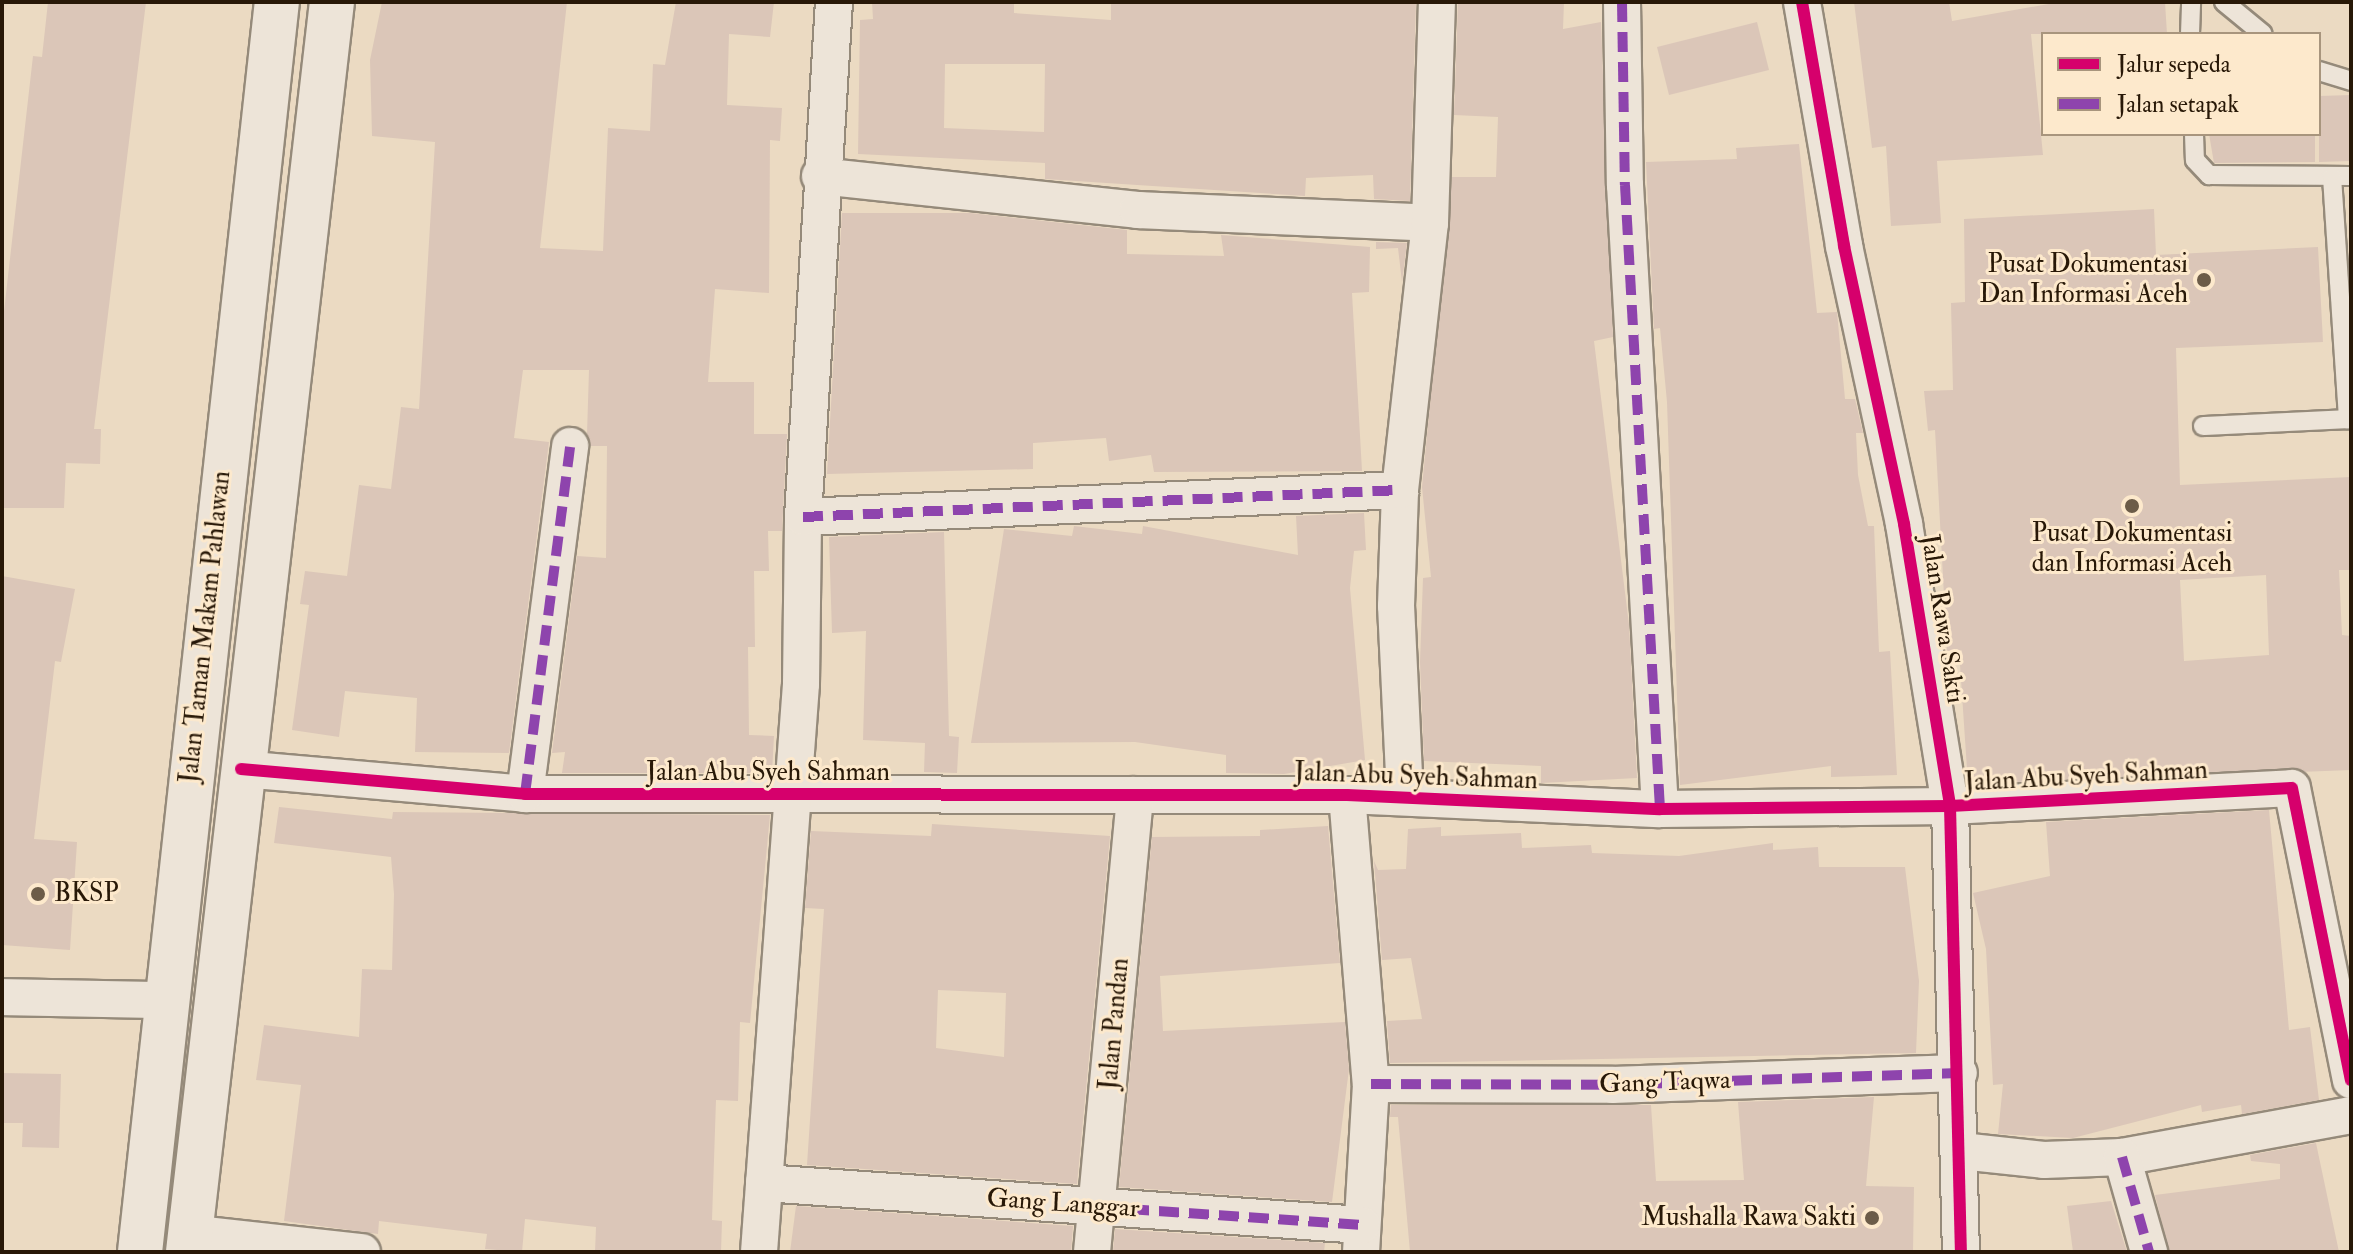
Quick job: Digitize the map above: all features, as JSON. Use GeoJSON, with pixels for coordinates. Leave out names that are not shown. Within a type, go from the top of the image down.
{"type":"FeatureCollection","features":[{"type":"Feature","properties":{"kind":"street","name":"Jalan Taman Makam Pahlawan"},"geometry":{"type":"LineString","coordinates":[[140,1252],[164,1000],[277,2]]}},
{"type":"Feature","properties":{"kind":"street"},"geometry":{"type":"LineString","coordinates":[[332,2],[188,1243],[362,1252]]}},
{"type":"Feature","properties":{"kind":"street"},"geometry":{"type":"LineString","coordinates":[[759,1252],[793,796],[820,176],[834,2]]}},
{"type":"Feature","properties":{"kind":"street"},"geometry":{"type":"LineString","coordinates":[[1405,796],[1396,606],[1400,490],[1430,223],[1437,2]]}},
{"type":"Feature","properties":{"kind":"street"},"geometry":{"type":"LineString","coordinates":[[1622,2],[1625,185],[1660,809]]}},
{"type":"Feature","properties":{"kind":"street","name":"Jalan Rawa Sakti"},"geometry":{"type":"LineString","coordinates":[[1802,2],[1844,246],[1904,524],[1950,806],[1961,1151],[1961,1252]]}},
{"type":"Feature","properties":{"kind":"street"},"geometry":{"type":"LineString","coordinates":[[820,176],[1138,210],[1430,223]]}},
{"type":"Feature","properties":{"kind":"street"},"geometry":{"type":"LineString","coordinates":[[525,794],[570,446]]}},
{"type":"Feature","properties":{"kind":"street"},"geometry":{"type":"LineString","coordinates":[[803,517],[1400,490]]}},
{"type":"Feature","properties":{"kind":"street","name":"Jalan Abu Syeh Sahman"},"geometry":{"type":"LineString","coordinates":[[241,769],[525,794],[1347,795],[1660,809],[1950,806],[2292,788],[2351,1080]]}},
{"type":"Feature","properties":{"kind":"street","name":"Jalan Pandan"},"geometry":{"type":"LineString","coordinates":[[1092,1252],[1099,1207],[1135,795]]}},
{"type":"Feature","properties":{"kind":"street"},"geometry":{"type":"LineString","coordinates":[[1347,795],[1371,1084],[1362,1238]]}},
{"type":"Feature","properties":{"kind":"street"},"geometry":{"type":"LineString","coordinates":[[2,997],[164,1000]]}},
{"type":"Feature","properties":{"kind":"street","name":"Gang Taqwa"},"geometry":{"type":"LineString","coordinates":[[1371,1084],[1612,1085],[1959,1073]]}},
{"type":"Feature","properties":{"kind":"street"},"geometry":{"type":"LineString","coordinates":[[1961,1151],[2044,1160],[2122,1157],[2351,1115]]}},
{"type":"Feature","properties":{"kind":"street"},"geometry":{"type":"LineString","coordinates":[[2122,1157],[2149,1252]]}},
{"type":"Feature","properties":{"kind":"street","name":"Gang Langgar"},"geometry":{"type":"LineString","coordinates":[[764,1183],[1099,1207],[1362,1238]]}},
{"type":"Feature","properties":{"kind":"lane"},"geometry":{"type":"LineString","coordinates":[[2190,32],[2191,2]]}},
{"type":"Feature","properties":{"kind":"lane"},"geometry":{"type":"LineString","coordinates":[[2224,2],[2261,32]]}},
{"type":"Feature","properties":{"kind":"lane"},"geometry":{"type":"LineString","coordinates":[[2321,72],[2351,81]]}},
{"type":"Feature","properties":{"kind":"lane"},"geometry":{"type":"LineString","coordinates":[[2194,136],[2195,160],[2209,175],[2351,176]]}},
{"type":"Feature","properties":{"kind":"lane"},"geometry":{"type":"LineString","coordinates":[[2203,426],[2349,419],[2332,177]]}},
{"type":"Feature","properties":{"kind":"building"},"geometry":{"type":"Polygon","coordinates":[[[48,2],[146,2],[94,429],[101,429],[100,464],[66,463],[64,508],[2,508],[2,329],[33,56],[42,57],[48,2]]]}},
{"type":"Feature","properties":{"kind":"building"},"geometry":{"type":"Polygon","coordinates":[[[382,2],[567,2],[540,248],[603,251],[608,128],[650,131],[653,64],[665,65],[676,2],[774,2],[770,37],[729,34],[727,105],[782,108],[780,141],[770,140],[769,293],[715,289],[708,382],[754,382],[754,434],[787,434],[782,531],[768,531],[769,571],[754,571],[755,647],[748,647],[749,735],[774,736],[772,773],[562,773],[565,752],[552,753],[577,556],[606,558],[607,446],[590,446],[587,434],[589,370],[523,370],[514,438],[549,442],[509,753],[415,752],[417,698],[345,691],[339,737],[292,730],[309,605],[300,604],[305,571],[347,576],[359,485],[391,489],[401,407],[419,409],[435,142],[372,136],[370,60],[382,2]]]}},
{"type":"Feature","properties":{"kind":"building"},"geometry":{"type":"Polygon","coordinates":[[[872,2],[1014,2],[1014,13],[1111,20],[1111,2],[1416,2],[1410,201],[1374,199],[1373,175],[1306,178],[1305,196],[1045,179],[1045,163],[858,154],[860,20],[873,19],[872,2]],[[945,64],[944,128],[1044,132],[1045,64],[945,64]]]}},
{"type":"Feature","properties":{"kind":"building"},"geometry":{"type":"Polygon","coordinates":[[[1458,2],[1564,2],[1563,29],[1601,22],[1613,337],[1594,341],[1629,625],[1637,778],[1541,783],[1541,766],[1424,761],[1420,662],[1423,578],[1431,577],[1422,487],[1452,177],[1496,177],[1498,117],[1454,115],[1458,2]]]}},
{"type":"Feature","properties":{"kind":"building"},"geometry":{"type":"Polygon","coordinates":[[[1854,2],[1949,2],[1952,21],[2060,2],[2165,2],[2167,32],[2031,34],[2043,155],[1937,161],[1941,223],[1891,226],[1886,146],[1872,148],[1854,2]]]}},
{"type":"Feature","properties":{"kind":"building"},"geometry":{"type":"Polygon","coordinates":[[[1757,22],[1769,70],[1669,95],[1657,47],[1757,22]]]}},
{"type":"Feature","properties":{"kind":"building"},"geometry":{"type":"Polygon","coordinates":[[[2351,95],[2351,161],[2319,162],[2321,96],[2351,95]]]}},
{"type":"Feature","properties":{"kind":"building"},"geometry":{"type":"Polygon","coordinates":[[[2209,136],[2315,136],[2315,162],[2214,163],[2209,136]]]}},
{"type":"Feature","properties":{"kind":"building"},"geometry":{"type":"Polygon","coordinates":[[[1799,144],[1817,313],[1837,312],[1845,399],[1855,399],[1863,433],[1856,433],[1858,475],[1868,526],[1874,526],[1879,652],[1890,651],[1897,775],[1831,777],[1831,766],[1680,785],[1667,402],[1660,328],[1654,329],[1646,162],[1737,159],[1736,148],[1799,144]]]}},
{"type":"Feature","properties":{"kind":"building"},"geometry":{"type":"Polygon","coordinates":[[[2154,209],[2156,255],[2318,247],[2323,342],[2176,348],[2180,485],[2351,477],[2351,570],[2339,570],[2342,635],[2351,636],[2351,770],[1968,784],[1959,650],[1947,651],[1935,430],[1928,431],[1924,391],[1953,390],[1951,303],[1965,302],[1964,219],[2154,209]],[[2266,575],[2180,580],[2184,661],[2269,655],[2266,575]]]}},
{"type":"Feature","properties":{"kind":"building"},"geometry":{"type":"Polygon","coordinates":[[[842,213],[970,213],[1127,230],[1127,254],[1224,256],[1221,235],[1370,247],[1369,292],[1352,293],[1362,471],[1154,472],[1151,455],[1109,461],[1106,438],[1033,443],[1033,469],[827,474],[842,213]]]}},
{"type":"Feature","properties":{"kind":"building"},"geometry":{"type":"Polygon","coordinates":[[[1376,242],[1407,243],[1402,282],[1398,248],[1376,249],[1376,242]]]}},
{"type":"Feature","properties":{"kind":"building"},"geometry":{"type":"Polygon","coordinates":[[[1364,513],[1366,550],[1354,551],[1350,588],[1365,760],[1284,774],[1226,773],[1226,755],[1135,742],[971,743],[1004,529],[1072,536],[1074,526],[1142,534],[1143,526],[1298,555],[1296,516],[1364,513]]]}},
{"type":"Feature","properties":{"kind":"building"},"geometry":{"type":"Polygon","coordinates":[[[944,532],[949,736],[959,737],[957,773],[924,772],[925,743],[863,740],[866,631],[832,633],[829,537],[944,532]]]}},
{"type":"Feature","properties":{"kind":"building"},"geometry":{"type":"Polygon","coordinates":[[[2,576],[75,589],[61,662],[55,661],[34,839],[77,842],[70,950],[2,945],[2,576]]]}},
{"type":"Feature","properties":{"kind":"building"},"geometry":{"type":"Polygon","coordinates":[[[279,807],[392,819],[393,812],[770,815],[750,1023],[740,1022],[738,1101],[716,1100],[712,1220],[722,1221],[721,1252],[595,1252],[596,1227],[525,1219],[522,1252],[485,1249],[487,1234],[379,1221],[378,1234],[284,1221],[301,1085],[256,1080],[264,1025],[359,1037],[362,969],[392,970],[394,894],[391,857],[274,843],[279,807]]]}},
{"type":"Feature","properties":{"kind":"building"},"geometry":{"type":"Polygon","coordinates":[[[2269,810],[2289,1030],[2310,1027],[2319,1100],[2242,1114],[2241,1105],[2202,1112],[2201,1105],[2073,1138],[1998,1134],[2003,1084],[1993,1085],[1986,949],[1973,893],[2050,876],[2046,822],[2269,810]]]}},
{"type":"Feature","properties":{"kind":"building"},"geometry":{"type":"Polygon","coordinates":[[[932,824],[1110,836],[1077,1184],[807,1165],[824,909],[805,908],[811,831],[931,836],[932,824]],[[938,990],[936,1048],[1004,1057],[1006,993],[938,990]]]}},
{"type":"Feature","properties":{"kind":"building"},"geometry":{"type":"Polygon","coordinates":[[[1328,826],[1340,963],[1160,976],[1163,1031],[1345,1022],[1349,1069],[1332,1202],[1119,1187],[1152,837],[1260,836],[1260,830],[1328,826]]]}},
{"type":"Feature","properties":{"kind":"building"},"geometry":{"type":"Polygon","coordinates":[[[1441,827],[1441,836],[1521,833],[1522,848],[1591,845],[1592,853],[1679,856],[1773,843],[1773,850],[1818,847],[1819,867],[1905,867],[1919,981],[1916,1053],[1390,1063],[1387,1021],[1422,1019],[1411,958],[1382,960],[1374,861],[1378,870],[1406,869],[1408,829],[1441,827]]]}},
{"type":"Feature","properties":{"kind":"building"},"geometry":{"type":"Polygon","coordinates":[[[2,1073],[61,1074],[59,1148],[22,1147],[23,1123],[2,1123],[2,1073]]]}},
{"type":"Feature","properties":{"kind":"building"},"geometry":{"type":"Polygon","coordinates":[[[1874,1097],[1866,1186],[1914,1187],[1913,1252],[1410,1252],[1398,1117],[1390,1117],[1391,1105],[1651,1105],[1656,1181],[1744,1180],[1738,1102],[1874,1097]]]}},
{"type":"Feature","properties":{"kind":"building"},"geometry":{"type":"Polygon","coordinates":[[[2316,1143],[2339,1252],[2169,1252],[2155,1195],[2280,1179],[2280,1164],[2251,1161],[2250,1155],[2316,1143]]]}},
{"type":"Feature","properties":{"kind":"building"},"geometry":{"type":"Polygon","coordinates":[[[2111,1201],[2127,1252],[2073,1252],[2067,1206],[2111,1201]]]}},
{"type":"Feature","properties":{"kind":"building"},"geometry":{"type":"Polygon","coordinates":[[[796,1206],[1073,1226],[1071,1252],[790,1252],[796,1206]]]}},
{"type":"Feature","properties":{"kind":"building"},"geometry":{"type":"Polygon","coordinates":[[[1115,1229],[1325,1243],[1324,1252],[1113,1252],[1115,1229]]]}},
{"type":"Feature","properties":{"kind":"marked path"},"geometry":{"type":"LineString","coordinates":[[1622,2],[1625,185],[1660,809]]}},
{"type":"Feature","properties":{"kind":"marked path"},"geometry":{"type":"LineString","coordinates":[[525,794],[570,446]]}},
{"type":"Feature","properties":{"kind":"marked path"},"geometry":{"type":"LineString","coordinates":[[803,517],[1400,490]]}},
{"type":"Feature","properties":{"kind":"marked path"},"geometry":{"type":"LineString","coordinates":[[1371,1084],[1612,1085],[1959,1073]]}},
{"type":"Feature","properties":{"kind":"marked path"},"geometry":{"type":"LineString","coordinates":[[2122,1157],[2149,1252]]}},
{"type":"Feature","properties":{"kind":"marked path"},"geometry":{"type":"LineString","coordinates":[[1099,1207],[1362,1225]]}},
{"type":"Feature","properties":{"kind":"cycle path"},"geometry":{"type":"LineString","coordinates":[[1802,2],[1844,246],[1904,524],[1950,806],[1961,1252]]}},
{"type":"Feature","properties":{"kind":"cycle path"},"geometry":{"type":"LineString","coordinates":[[241,769],[525,794],[1347,795],[1660,809],[1950,806],[2292,788],[2351,1080]]}},
{"type":"Feature","properties":{"kind":"place","name":"Pusat Dokumentasi Dan Informasi Aceh"},"geometry":{"type":"Point","coordinates":[2204,280]}},
{"type":"Feature","properties":{"kind":"place","name":"Pusat Dokumentasi dan Informasi Aceh"},"geometry":{"type":"Point","coordinates":[2132,506]}},
{"type":"Feature","properties":{"kind":"place","name":"BKSP"},"geometry":{"type":"Point","coordinates":[38,894]}},
{"type":"Feature","properties":{"kind":"place","name":"Mushalla Rawa Sakti"},"geometry":{"type":"Point","coordinates":[1872,1218]}}]}
